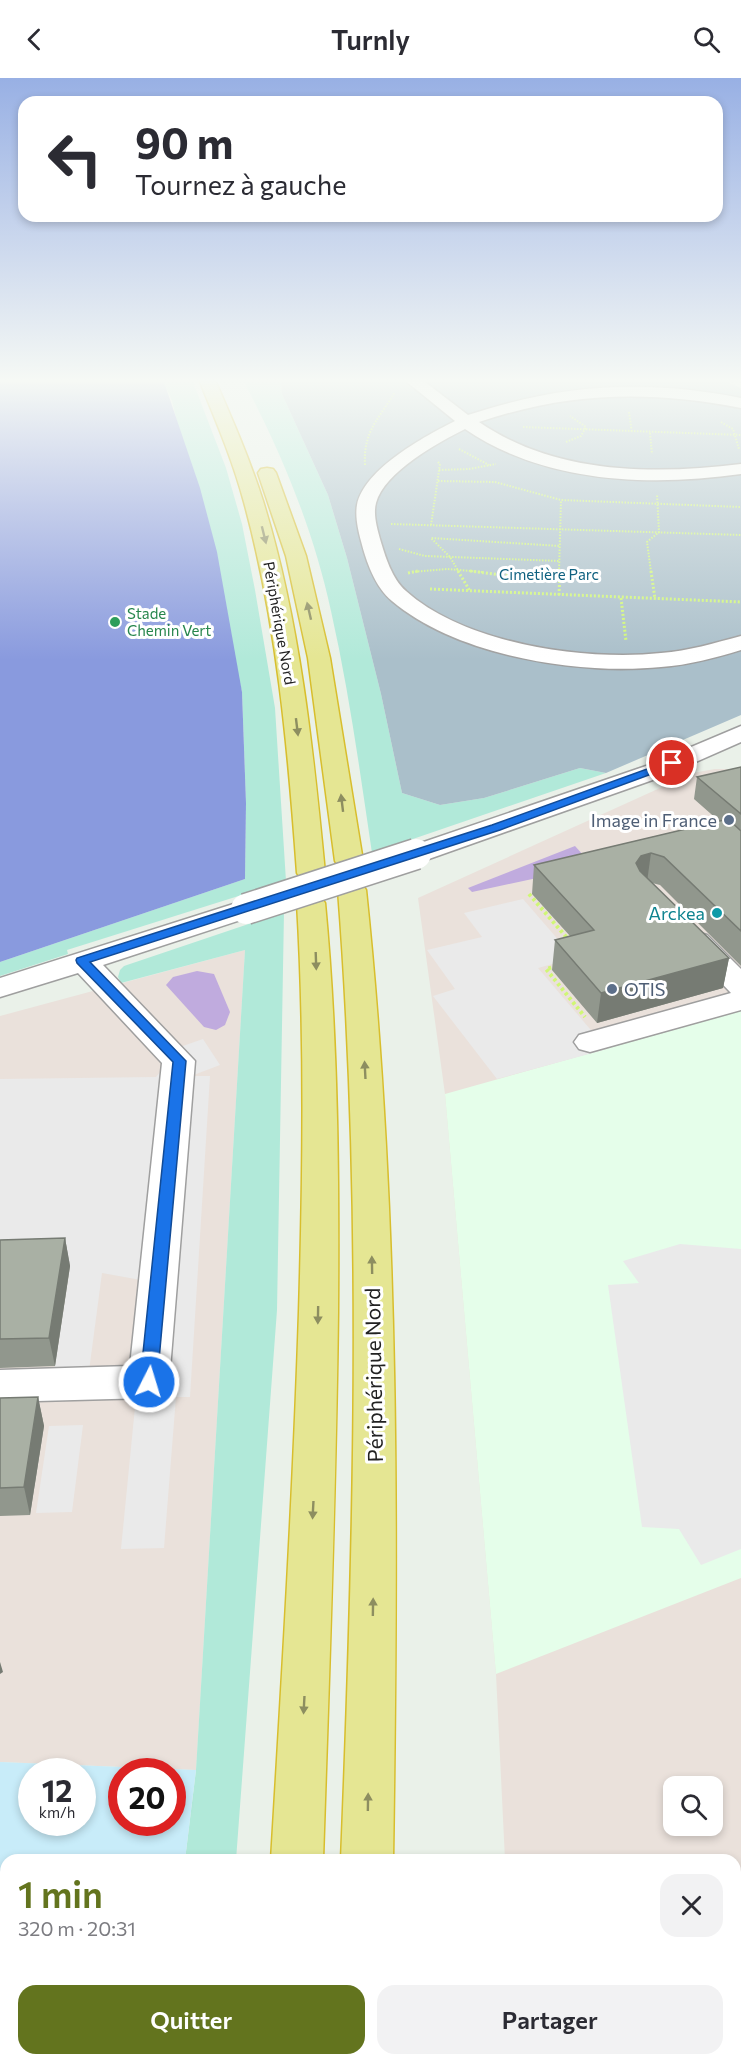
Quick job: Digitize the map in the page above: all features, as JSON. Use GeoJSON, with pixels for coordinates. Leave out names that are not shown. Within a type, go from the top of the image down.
{"type":"FeatureCollection","features":[{"type":"Feature","properties":{"kind":"highway","name":"Périphérique Nord"},"geometry":{"type":"LineString","coordinates":[[245,475],[275,581],[289,661],[304,787],[316,955],[320,1184],[316,1438],[297,1854]]}},
{"type":"Feature","properties":{"kind":"highway","name":"Périphérique Nord"},"geometry":{"type":"LineString","coordinates":[[268,475],[296,556],[319,658],[351,875],[358,951],[370,1174],[374,1366],[373,1593],[367,1854]]}},
{"type":"Feature","properties":{"kind":"street"},"geometry":{"type":"LineString","coordinates":[[387,475],[365,507],[381,571],[398,595],[432,618],[469,636],[571,658],[628,660],[694,656],[741,643]]}},
{"type":"Feature","properties":{"kind":"street"},"geometry":{"type":"LineString","coordinates":[[0,988],[416,854],[735,741]]}},
{"type":"Feature","properties":{"kind":"street"},"geometry":{"type":"LineString","coordinates":[[674,918],[741,986]]}},
{"type":"Feature","properties":{"kind":"street"},"geometry":{"type":"LineString","coordinates":[[0,1386],[149,1382],[180,1061],[82,960]]}},
{"type":"Feature","properties":{"kind":"street"},"geometry":{"type":"LineString","coordinates":[[588,1030],[741,1000]]}},
{"type":"Feature","properties":{"kind":"path"},"geometry":{"type":"LineString","coordinates":[[367,475],[370,497]]}},
{"type":"Feature","properties":{"kind":"path"},"geometry":{"type":"LineString","coordinates":[[431,525],[439,475]]}},
{"type":"Feature","properties":{"kind":"path"},"geometry":{"type":"LineString","coordinates":[[438,481],[505,484],[540,497],[561,500],[741,507]]}},
{"type":"Feature","properties":{"kind":"path"},"geometry":{"type":"LineString","coordinates":[[559,595],[561,500]]}},
{"type":"Feature","properties":{"kind":"path"},"geometry":{"type":"LineString","coordinates":[[658,504],[659,532]]}},
{"type":"Feature","properties":{"kind":"path"},"geometry":{"type":"LineString","coordinates":[[369,530],[431,525],[741,535]]}},
{"type":"Feature","properties":{"kind":"path"},"geometry":{"type":"LineString","coordinates":[[369,530],[407,552],[425,556],[560,561]]}},
{"type":"Feature","properties":{"kind":"path"},"geometry":{"type":"LineString","coordinates":[[655,599],[647,542],[659,532]]}},
{"type":"Feature","properties":{"kind":"path"},"geometry":{"type":"LineString","coordinates":[[470,591],[450,557],[431,538],[560,546]]}},
{"type":"Feature","properties":{"kind":"path"},"geometry":{"type":"LineString","coordinates":[[390,583],[413,571],[458,568],[516,577],[560,578]]}},
{"type":"Feature","properties":{"kind":"path"},"geometry":{"type":"LineString","coordinates":[[390,583],[470,591],[739,602],[741,595]]}},
{"type":"Feature","properties":{"kind":"path"},"geometry":{"type":"LineString","coordinates":[[621,597],[628,660]]}},
{"type":"Feature","properties":{"kind":"path"},"geometry":{"type":"LineString","coordinates":[[529,894],[571,943]]}},
{"type":"Feature","properties":{"kind":"path"},"geometry":{"type":"LineString","coordinates":[[565,964],[546,969],[588,1030]]}},
{"type":"Feature","properties":{"kind":"shaded area","name":"Stade Chemin Vert"},"geometry":{"type":"Polygon","coordinates":[[[0,475],[195,475],[217,552],[242,692],[246,803],[245,879],[0,962],[0,475]]]}},
{"type":"Feature","properties":{"kind":"shaded area"},"geometry":{"type":"Polygon","coordinates":[[[190,475],[228,475],[242,524],[275,708],[286,881],[67,950],[68,954],[0,976],[0,962],[245,879],[246,803],[242,692],[190,475]]]}},
{"type":"Feature","properties":{"kind":"shaded area"},"geometry":{"type":"Polygon","coordinates":[[[288,475],[319,475],[328,495],[347,558],[381,694],[402,793],[440,805],[484,798],[580,768],[606,773],[372,853],[349,701],[337,641],[316,552],[288,475]]]}},
{"type":"Feature","properties":{"kind":"shaded area"},"geometry":{"type":"Polygon","coordinates":[[[715,769],[741,769],[741,1854],[505,1854],[496,1674],[445,1094],[418,898],[693,773],[715,769]]]}},
{"type":"Feature","properties":{"kind":"shaded area"},"geometry":{"type":"Polygon","coordinates":[[[575,846],[593,866],[472,892],[468,888],[575,846]]]}},
{"type":"Feature","properties":{"kind":"shaded area"},"geometry":{"type":"Polygon","coordinates":[[[523,899],[574,958],[538,968],[607,1049],[497,1079],[433,996],[455,989],[427,950],[482,937],[464,913],[523,899]]]}},
{"type":"Feature","properties":{"kind":"shaded area"},"geometry":{"type":"Polygon","coordinates":[[[284,912],[277,1310],[236,1854],[186,1854],[196,1770],[245,950],[121,983],[118,977],[124,966],[284,912]]]}},
{"type":"Feature","properties":{"kind":"shaded area"},"geometry":{"type":"Polygon","coordinates":[[[245,950],[196,1770],[186,1770],[186,1758],[108,1758],[108,1766],[96,1766],[96,1758],[18,1758],[18,1763],[0,1762],[0,1016],[245,950]]]}},
{"type":"Feature","properties":{"kind":"shaded area"},"geometry":{"type":"Polygon","coordinates":[[[197,971],[214,974],[230,1012],[225,1025],[216,1030],[204,1027],[166,985],[173,977],[197,971]]]}},
{"type":"Feature","properties":{"kind":"shaded area"},"geometry":{"type":"Polygon","coordinates":[[[741,1011],[741,1578],[496,1674],[445,1094],[741,1011]]]}},
{"type":"Feature","properties":{"kind":"shaded area"},"geometry":{"type":"Polygon","coordinates":[[[203,1039],[220,1065],[191,1076],[210,1076],[190,1397],[176,1397],[164,1548],[121,1549],[136,1397],[158,1396],[168,1285],[102,1273],[89,1371],[54,1372],[70,1267],[0,1268],[0,1079],[156,1077],[180,1047],[203,1039]]]}},
{"type":"Feature","properties":{"kind":"shaded area"},"geometry":{"type":"Polygon","coordinates":[[[680,1244],[741,1249],[741,1549],[701,1565],[679,1529],[642,1527],[608,1285],[639,1283],[623,1261],[680,1244]]]}},
{"type":"Feature","properties":{"kind":"shaded area"},"geometry":{"type":"Polygon","coordinates":[[[83,1425],[72,1512],[36,1513],[49,1426],[83,1425]]]}},
{"type":"Feature","properties":{"kind":"shaded area"},"geometry":{"type":"Polygon","coordinates":[[[0,1762],[18,1763],[18,1836],[96,1836],[96,1766],[108,1766],[108,1836],[186,1836],[186,1770],[196,1770],[186,1854],[0,1854],[0,1762]]]}},
{"type":"Feature","properties":{"kind":"green space","name":"Cimetière Parc"},"geometry":{"type":"Polygon","coordinates":[[[319,475],[741,475],[741,715],[606,773],[580,768],[484,798],[440,805],[402,793],[381,694],[347,558],[328,495],[319,475]]]}},
{"type":"Feature","properties":{"kind":"building"},"geometry":{"type":"Polygon","coordinates":[[[741,767],[741,814],[697,777],[741,767]]]}},
{"type":"Feature","properties":{"kind":"building"},"geometry":{"type":"Polygon","coordinates":[[[728,819],[741,831],[741,931],[664,857],[651,853],[641,856],[636,863],[640,871],[729,958],[601,993],[555,940],[594,930],[534,865],[728,819]]]}},
{"type":"Feature","properties":{"kind":"building"},"geometry":{"type":"Polygon","coordinates":[[[65,1238],[49,1338],[0,1339],[0,1240],[65,1238]]]}},
{"type":"Feature","properties":{"kind":"building"},"geometry":{"type":"Polygon","coordinates":[[[38,1397],[24,1487],[0,1488],[0,1398],[38,1397]]]}},
{"type":"Feature","properties":{"kind":"place","name":"Stade Chemin Vert"},"geometry":{"type":"Point","coordinates":[115,622]}},
{"type":"Feature","properties":{"kind":"place","name":"Image in France"},"geometry":{"type":"Point","coordinates":[729,820]}},
{"type":"Feature","properties":{"kind":"place","name":"Arckea"},"geometry":{"type":"Point","coordinates":[717,913]}},
{"type":"Feature","properties":{"kind":"place","name":"OTIS"},"geometry":{"type":"Point","coordinates":[612,989]}},
{"type":"Feature","properties":{"kind":"route"},"geometry":{"type":"LineString","coordinates":[[149,1382],[180,1061],[82,960],[496,828],[672,763]]}}]}
